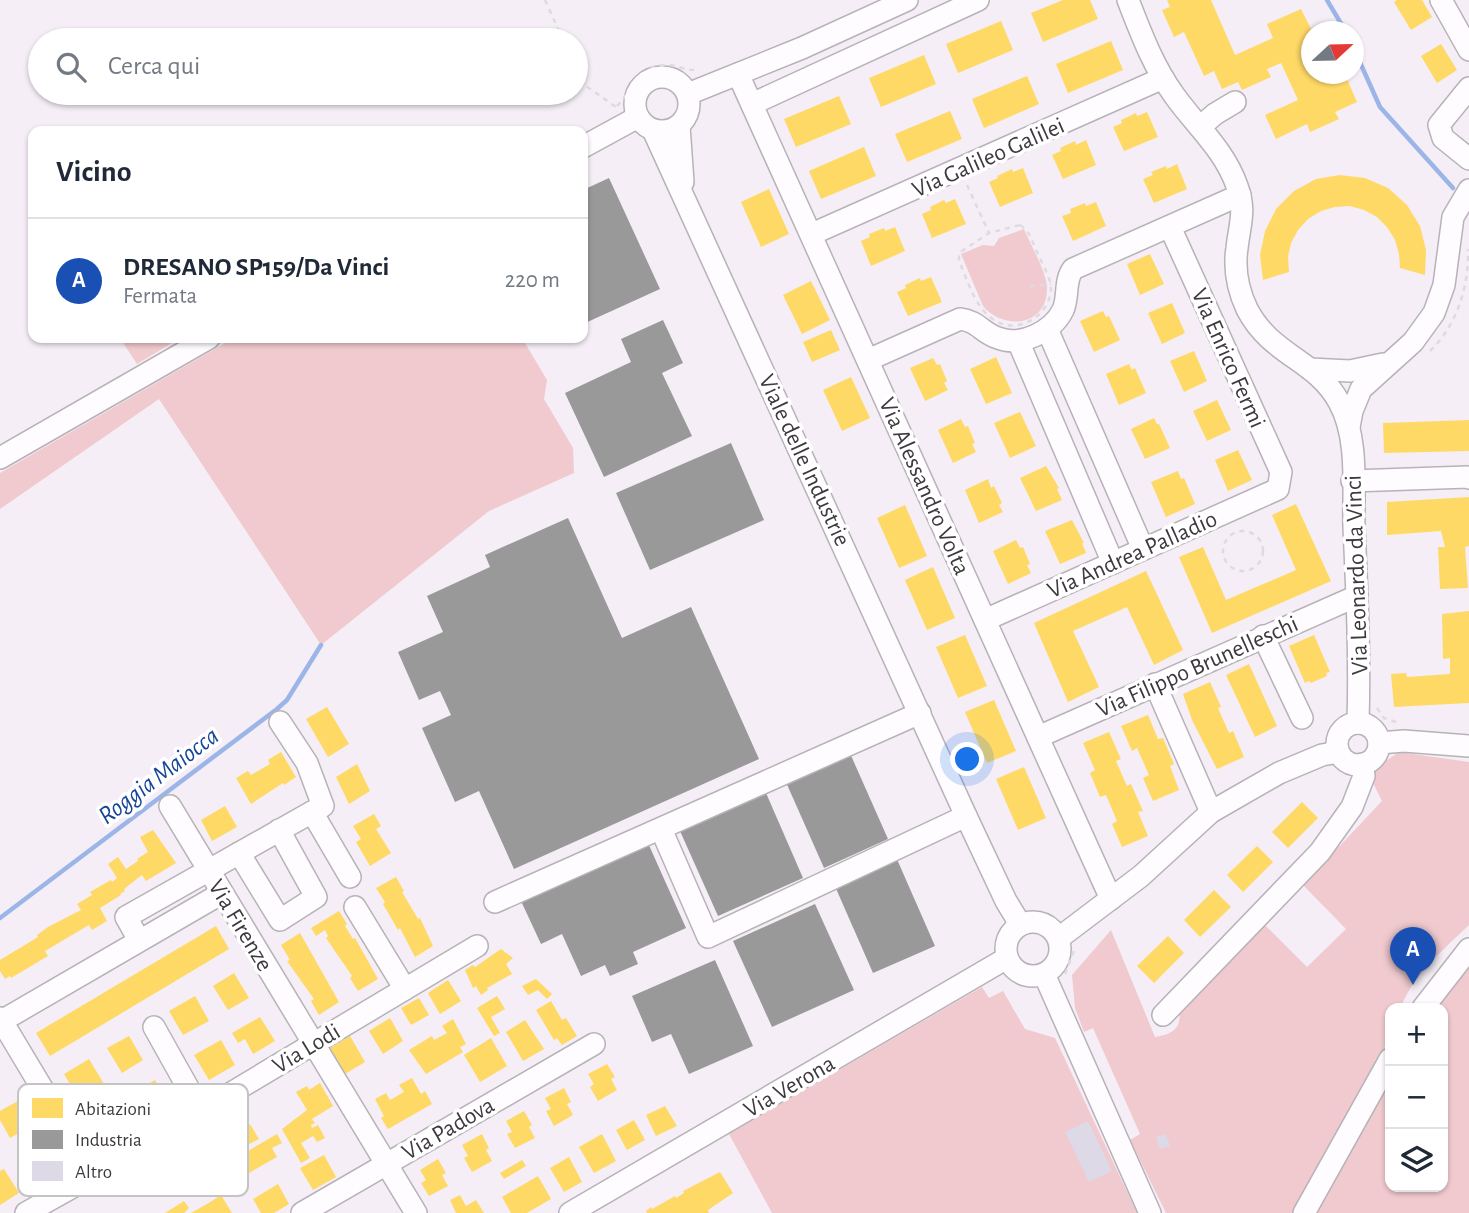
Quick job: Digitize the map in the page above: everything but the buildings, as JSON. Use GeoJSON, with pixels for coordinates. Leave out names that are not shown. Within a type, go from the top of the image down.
{"type":"FeatureCollection","features":[{"type":"Feature","properties":{"kind":"street"},"geometry":{"type":"LineString","coordinates":[[688,94],[802,48],[906,0]]}},
{"type":"Feature","properties":{"kind":"street"},"geometry":{"type":"LineString","coordinates":[[752,104],[978,0]]}},
{"type":"Feature","properties":{"kind":"street","name":"Via Leonardo da Vinci"},"geometry":{"type":"LineString","coordinates":[[1128,0],[1163,78],[1223,155],[1240,195],[1244,214],[1236,267],[1245,304],[1259,328],[1272,342],[1324,380],[1335,394],[1349,427]]}},
{"type":"Feature","properties":{"kind":"street"},"geometry":{"type":"LineString","coordinates":[[1441,0],[1469,50]]}},
{"type":"Feature","properties":{"kind":"street","name":"Via Alessandro Volta"},"geometry":{"type":"LineString","coordinates":[[738,74],[1111,899]]}},
{"type":"Feature","properties":{"kind":"street"},"geometry":{"type":"LineString","coordinates":[[588,145],[646,124],[671,130],[679,126],[689,112],[688,94],[677,81],[668,77],[651,79],[643,84],[635,100],[646,124]]}},
{"type":"Feature","properties":{"kind":"street","name":"Via Galileo Galilei"},"geometry":{"type":"LineString","coordinates":[[812,234],[1163,78]]}},
{"type":"Feature","properties":{"kind":"street"},"geometry":{"type":"LineString","coordinates":[[1469,88],[1440,121],[1439,129],[1446,141],[1469,159]]}},
{"type":"Feature","properties":{"kind":"street"},"geometry":{"type":"LineString","coordinates":[[1200,127],[1215,114],[1236,102]]}},
{"type":"Feature","properties":{"kind":"street","name":"Viale delle Industrie"},"geometry":{"type":"LineString","coordinates":[[646,124],[689,208],[1006,901],[1020,924]]}},
{"type":"Feature","properties":{"kind":"street","name":"Viale delle Industrie"},"geometry":{"type":"LineString","coordinates":[[679,126],[681,175],[689,208]]}},
{"type":"Feature","properties":{"kind":"street","name":"Via Leonardo da Vinci"},"geometry":{"type":"LineString","coordinates":[[1358,723],[1357,596],[1349,427],[1352,411],[1362,389],[1376,373],[1418,337],[1437,307],[1445,277],[1453,217],[1469,190]]}},
{"type":"Feature","properties":{"kind":"street"},"geometry":{"type":"LineString","coordinates":[[868,360],[960,319],[975,322],[996,338],[1018,341],[1037,335],[1047,329],[1064,308],[1068,275],[1073,269],[1240,195]]}},
{"type":"Feature","properties":{"kind":"street","name":"Via Enrico Fermi"},"geometry":{"type":"LineString","coordinates":[[1170,227],[1281,472],[1278,489]]}},
{"type":"Feature","properties":{"kind":"street"},"geometry":{"type":"LineString","coordinates":[[1047,329],[1143,549]]}},
{"type":"Feature","properties":{"kind":"street"},"geometry":{"type":"LineString","coordinates":[[1018,341],[1113,563]]}},
{"type":"Feature","properties":{"kind":"street"},"geometry":{"type":"LineString","coordinates":[[0,458],[200,343]]}},
{"type":"Feature","properties":{"kind":"street"},"geometry":{"type":"LineString","coordinates":[[1310,369],[1350,372],[1392,362]]}},
{"type":"Feature","properties":{"kind":"street"},"geometry":{"type":"LineString","coordinates":[[1352,481],[1469,478]]}},
{"type":"Feature","properties":{"kind":"street","name":"Via Andrea Palladio"},"geometry":{"type":"LineString","coordinates":[[985,620],[1278,489]]}},
{"type":"Feature","properties":{"kind":"street","name":"Via Filippo Brunelleschi"},"geometry":{"type":"LineString","coordinates":[[1038,737],[1357,596]]}},
{"type":"Feature","properties":{"kind":"street"},"geometry":{"type":"LineString","coordinates":[[1263,636],[1302,718]]}},
{"type":"Feature","properties":{"kind":"street"},"geometry":{"type":"LineString","coordinates":[[1155,684],[1211,813]]}},
{"type":"Feature","properties":{"kind":"street"},"geometry":{"type":"LineString","coordinates":[[495,902],[920,713]]}},
{"type":"Feature","properties":{"kind":"street"},"geometry":{"type":"LineString","coordinates":[[139,940],[126,917],[323,806],[307,763],[280,722]]}},
{"type":"Feature","properties":{"kind":"street"},"geometry":{"type":"LineString","coordinates":[[1358,723],[1372,728],[1379,743],[1373,758],[1362,764],[1350,763],[1338,752],[1337,743],[1343,729],[1358,723]]}},
{"type":"Feature","properties":{"kind":"street"},"geometry":{"type":"LineString","coordinates":[[1379,743],[1404,741],[1469,746]]}},
{"type":"Feature","properties":{"kind":"street"},"geometry":{"type":"LineString","coordinates":[[1150,1213],[1055,974],[1051,970],[1067,943],[1111,899],[1141,876],[1211,813],[1279,773],[1322,755],[1338,752]]}},
{"type":"Feature","properties":{"kind":"street"},"geometry":{"type":"LineString","coordinates":[[1163,1015],[1320,852],[1352,807],[1364,776],[1362,764]]}},
{"type":"Feature","properties":{"kind":"street","name":"Via Firenze"},"geometry":{"type":"LineString","coordinates":[[170,806],[416,1213]]}},
{"type":"Feature","properties":{"kind":"street"},"geometry":{"type":"LineString","coordinates":[[312,812],[350,877]]}},
{"type":"Feature","properties":{"kind":"street"},"geometry":{"type":"LineString","coordinates":[[661,829],[708,937],[967,816]]}},
{"type":"Feature","properties":{"kind":"street"},"geometry":{"type":"LineString","coordinates":[[239,853],[280,920],[316,897],[279,830]]}},
{"type":"Feature","properties":{"kind":"street"},"geometry":{"type":"LineString","coordinates":[[39,1084],[0,1020],[222,893]]}},
{"type":"Feature","properties":{"kind":"street"},"geometry":{"type":"LineString","coordinates":[[355,907],[405,989]]}},
{"type":"Feature","properties":{"kind":"street"},"geometry":{"type":"LineString","coordinates":[[1055,974],[1026,975],[1012,966],[1007,958],[1006,942],[1020,924],[1029,921],[1047,925],[1067,943]]}},
{"type":"Feature","properties":{"kind":"street","name":"Via Lodi"},"geometry":{"type":"LineString","coordinates":[[247,1084],[477,946]]}},
{"type":"Feature","properties":{"kind":"street"},"geometry":{"type":"LineString","coordinates":[[1427,1003],[1469,948]]}},
{"type":"Feature","properties":{"kind":"street","name":"Via Verona"},"geometry":{"type":"LineString","coordinates":[[570,1213],[1007,958]]}},
{"type":"Feature","properties":{"kind":"street"},"geometry":{"type":"LineString","coordinates":[[154,1027],[186,1084]]}},
{"type":"Feature","properties":{"kind":"street","name":"Via Padova"},"geometry":{"type":"LineString","coordinates":[[302,1213],[594,1044]]}},
{"type":"Feature","properties":{"kind":"street"},"geometry":{"type":"LineString","coordinates":[[1304,1213],[1386,1066]]}},
{"type":"Feature","properties":{"kind":"street","name":"Via Lodi"},"geometry":{"type":"LineString","coordinates":[[26,1213],[56,1196]]}},
{"type":"Feature","properties":{"kind":"path"},"geometry":{"type":"LineString","coordinates":[[545,0],[557,28]]}},
{"type":"Feature","properties":{"kind":"path"},"geometry":{"type":"LineString","coordinates":[[588,88],[608,103],[646,124]]}},
{"type":"Feature","properties":{"kind":"path"},"geometry":{"type":"LineString","coordinates":[[961,169],[989,233]]}},
{"type":"Feature","properties":{"kind":"path"},"geometry":{"type":"LineString","coordinates":[[1020,225],[1024,227],[1051,284],[1050,298],[1044,311],[1020,326],[1006,326],[982,311],[959,261],[959,253],[989,233],[1020,225]]}},
{"type":"Feature","properties":{"kind":"path"},"geometry":{"type":"LineString","coordinates":[[1030,286],[1051,284]]}},
{"type":"Feature","properties":{"kind":"path"},"geometry":{"type":"LineString","coordinates":[[1425,356],[1452,323]]}},
{"type":"Feature","properties":{"kind":"path"},"geometry":{"type":"LineString","coordinates":[[1241,531],[1251,533],[1259,539],[1263,549],[1261,559],[1254,567],[1245,571],[1235,569],[1227,562],[1223,552],[1225,542],[1232,534],[1241,531]]}},
{"type":"Feature","properties":{"kind":"path"},"geometry":{"type":"LineString","coordinates":[[1375,702],[1384,718],[1405,723]]}},
{"type":"Feature","properties":{"kind":"path"},"geometry":{"type":"LineString","coordinates":[[1055,974],[1067,943]]}},
{"type":"Feature","properties":{"kind":"shaded area"},"geometry":{"type":"Polygon","coordinates":[[[1024,229],[1042,268],[1047,290],[1040,311],[1022,321],[1012,321],[992,314],[983,306],[961,254],[983,245],[994,246],[999,238],[1024,229]]]}},
{"type":"Feature","properties":{"kind":"shaded area"},"geometry":{"type":"Polygon","coordinates":[[[123,343],[172,343],[137,364],[123,343]]]}},
{"type":"Feature","properties":{"kind":"shaded area"},"geometry":{"type":"Polygon","coordinates":[[[225,343],[525,343],[547,380],[544,399],[573,448],[574,473],[489,511],[321,645],[159,399],[0,509],[0,473],[225,343]]]}},
{"type":"Feature","properties":{"kind":"shaded area"},"geometry":{"type":"Polygon","coordinates":[[[1399,752],[1469,762],[1469,925],[1420,974],[1403,1003],[1385,1003],[1385,1046],[1296,1213],[1166,1213],[1130,1140],[1140,1134],[1093,1028],[1084,1032],[1075,1008],[1072,975],[1111,930],[1155,1037],[1174,1030],[1179,1022],[1179,1010],[1264,924],[1307,967],[1346,929],[1303,885],[1382,801],[1371,779],[1371,771],[1399,752]]]}},
{"type":"Feature","properties":{"kind":"shaded area"},"geometry":{"type":"Polygon","coordinates":[[[1469,961],[1469,1213],[1314,1213],[1385,1083],[1385,1192],[1448,1192],[1448,1003],[1437,1003],[1469,961]]]}},
{"type":"Feature","properties":{"kind":"shaded area"},"geometry":{"type":"Polygon","coordinates":[[[982,987],[989,998],[1003,991],[1025,1029],[1055,1038],[1137,1213],[772,1213],[729,1134],[982,987]]]}},
{"type":"Feature","properties":{"kind":"waterway"},"geometry":{"type":"LineString","coordinates":[[1327,0],[1339,21]]}},
{"type":"Feature","properties":{"kind":"waterway"},"geometry":{"type":"LineString","coordinates":[[1364,71],[1380,107],[1453,188]]}},
{"type":"Feature","properties":{"kind":"waterway","name":"Roggia Maiocca"},"geometry":{"type":"LineString","coordinates":[[0,918],[277,709],[287,700],[321,645]]}},
{"type":"Feature","properties":{"kind":"place","name":"DRESANO SP159/Da Vinci"},"geometry":{"type":"Point","coordinates":[1413,985]}}]}
